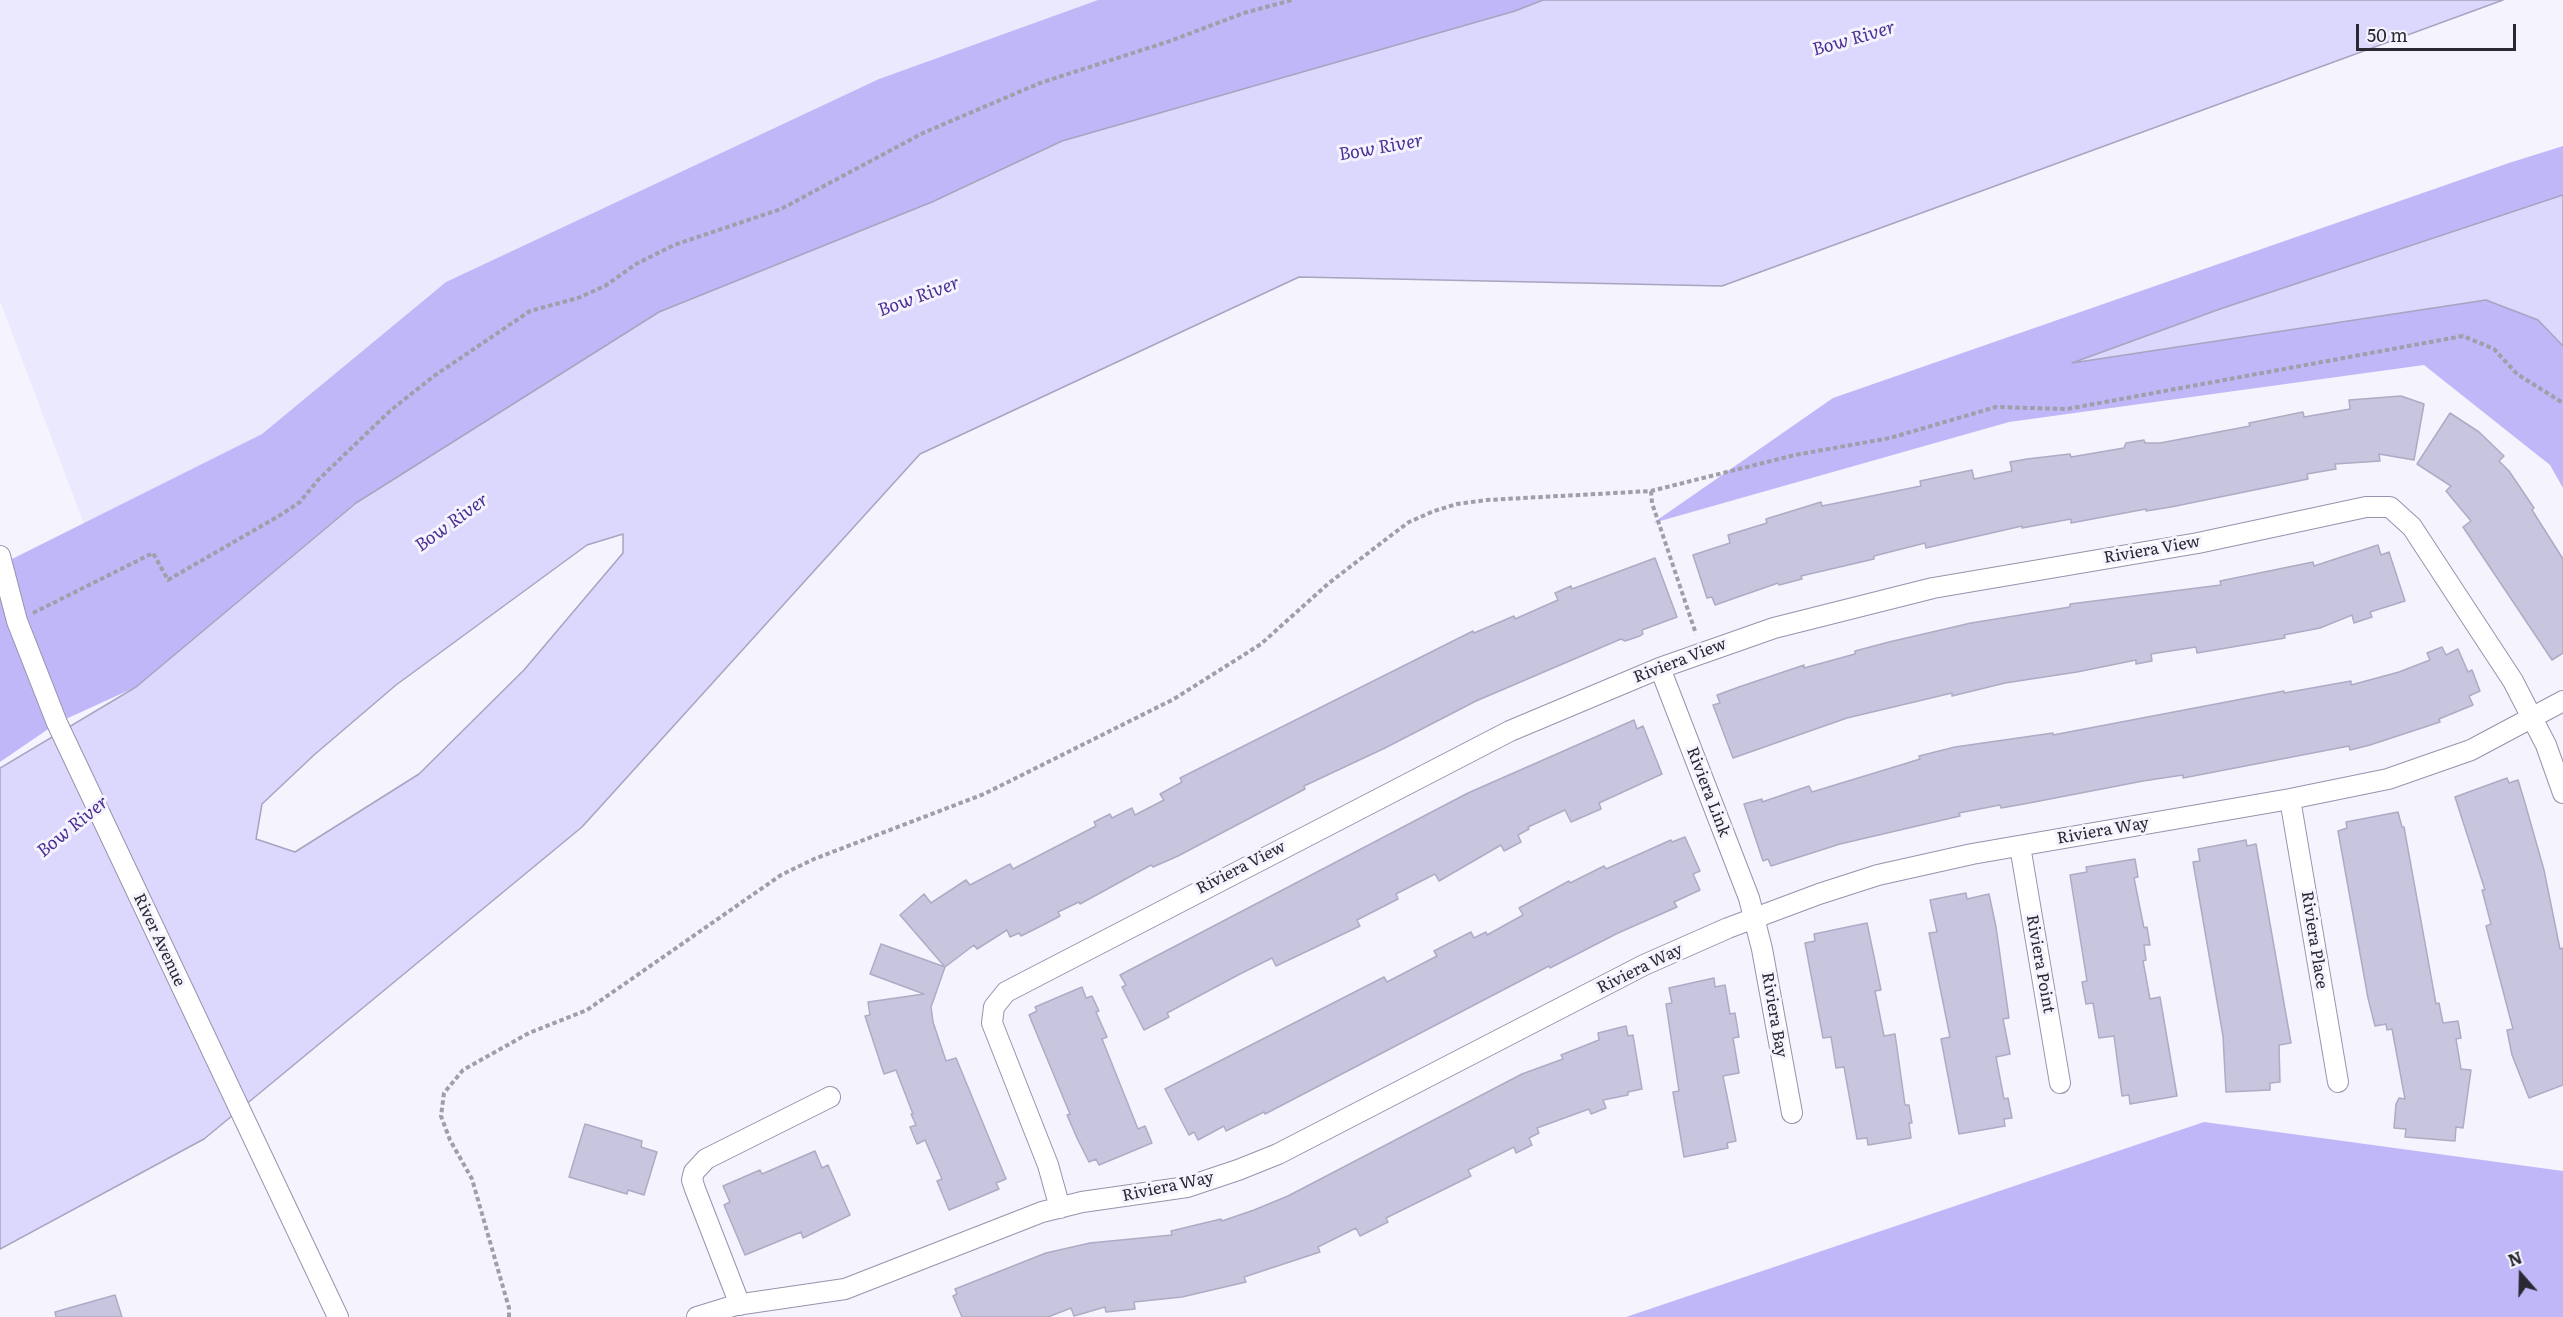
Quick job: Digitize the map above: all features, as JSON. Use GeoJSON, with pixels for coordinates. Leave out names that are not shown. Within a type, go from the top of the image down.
{"type":"FeatureCollection","features":[{"type":"Feature","properties":{"kind":"street","name":"Riviera View"},"geometry":{"type":"LineString","coordinates":[[1060,1208],[1051,1173],[992,1023],[994,1007],[1006,992],[1484,743],[1553,711],[1660,668],[1774,628],[1891,597],[1999,576],[2198,543],[2378,506],[2390,507],[2412,526],[2489,642],[2533,718],[2563,793]]}},
{"type":"Feature","properties":{"kind":"street","name":"River Avenue"},"geometry":{"type":"LineString","coordinates":[[0,556],[17,621],[57,723],[338,1317]]}},
{"type":"Feature","properties":{"kind":"street","name":"Riviera Link"},"geometry":{"type":"LineString","coordinates":[[1660,668],[1755,918]]}},
{"type":"Feature","properties":{"kind":"street","name":"Riviera Way"},"geometry":{"type":"LineString","coordinates":[[697,1317],[740,1305],[845,1289],[1025,1218],[1060,1208],[1187,1187],[1278,1154],[1644,965],[1755,918],[1878,875],[2020,846],[2290,799],[2388,778],[2439,762],[2489,741],[2563,700]]}},
{"type":"Feature","properties":{"kind":"street","name":"Riviera Place"},"geometry":{"type":"LineString","coordinates":[[2290,799],[2338,1082]]}},
{"type":"Feature","properties":{"kind":"street","name":"Riviera Point"},"geometry":{"type":"LineString","coordinates":[[2020,846],[2060,1083]]}},
{"type":"Feature","properties":{"kind":"street","name":"Riviera Bay"},"geometry":{"type":"LineString","coordinates":[[1755,918],[1792,1113]]}},
{"type":"Feature","properties":{"kind":"street"},"geometry":{"type":"LineString","coordinates":[[740,1305],[695,1189],[692,1180],[694,1172],[706,1158],[830,1097]]}},
{"type":"Feature","properties":{"kind":"path"},"geometry":{"type":"LineString","coordinates":[[17,621],[153,553],[168,580],[282,514],[300,502],[318,480],[391,410],[434,376],[530,311],[578,298],[605,286],[636,264],[674,245],[781,209],[923,133],[1040,83],[1170,41],[1244,13],[1292,0]]}},
{"type":"Feature","properties":{"kind":"path"},"geometry":{"type":"LineString","coordinates":[[509,1317],[509,1308],[472,1179],[450,1140],[441,1116],[444,1093],[463,1070],[529,1033],[587,1010],[781,875],[814,859],[984,794],[1174,699],[1262,644],[1329,584],[1409,522],[1457,504],[1652,491],[1795,455],[1890,438],[1996,407],[2067,409],[2463,336],[2494,349],[2517,374],[2563,403]]}},
{"type":"Feature","properties":{"kind":"path"},"geometry":{"type":"LineString","coordinates":[[1652,491],[1652,503],[1696,634]]}},
{"type":"Feature","properties":{"kind":"shaded area"},"geometry":{"type":"Polygon","coordinates":[[[0,0],[1098,0],[879,79],[446,282],[262,434],[84,524],[0,301],[0,0]]]}},
{"type":"Feature","properties":{"kind":"shaded area"},"geometry":{"type":"Polygon","coordinates":[[[1098,0],[1543,0],[1515,11],[1062,141],[932,202],[356,503],[136,687],[57,723],[0,762],[0,556],[54,711],[10,560],[262,434],[446,282],[879,79],[1098,0]]]}},
{"type":"Feature","properties":{"kind":"shaded area"},"geometry":{"type":"Polygon","coordinates":[[[2563,146],[2563,488],[2550,465],[2424,365],[2009,422],[1653,523],[1833,398],[2563,146]]]}},
{"type":"Feature","properties":{"kind":"shaded area"},"geometry":{"type":"Polygon","coordinates":[[[2204,1122],[2563,1171],[2563,1317],[1626,1317],[2204,1122]]]}},
{"type":"Feature","properties":{"kind":"water","name":"Bow River"},"geometry":{"type":"Polygon","coordinates":[[[1543,0],[2503,0],[1722,286],[1299,277],[920,454],[582,827],[204,1139],[0,1249],[0,768],[136,687],[356,503],[659,312],[932,202],[1062,141],[1515,11],[1543,0]],[[623,534],[587,545],[396,685],[314,755],[262,804],[256,839],[295,852],[419,774],[524,670],[623,553],[623,534]]]}},
{"type":"Feature","properties":{"kind":"water"},"geometry":{"type":"Polygon","coordinates":[[[2563,195],[2563,346],[2538,320],[2486,300],[2072,363],[2220,309],[2563,195]]]}},
{"type":"Feature","properties":{"kind":"building"},"geometry":{"type":"Polygon","coordinates":[[[2401,396],[2424,404],[2414,460],[2379,454],[2380,461],[2335,464],[2336,469],[2307,474],[2308,479],[2171,507],[2146,511],[2146,509],[2071,523],[2071,519],[2022,528],[2022,526],[1926,548],[1925,543],[1874,556],[1874,559],[1801,576],[1802,579],[1779,585],[1778,583],[1715,605],[1712,597],[1707,598],[1693,555],[1730,543],[1728,535],[1767,523],[1766,519],[1821,502],[1822,506],[1921,486],[1920,481],[1972,470],[1974,479],[2012,471],[2010,462],[2027,459],[2070,454],[2071,457],[2124,448],[2126,443],[2144,440],[2145,443],[2160,443],[2250,426],[2249,423],[2303,412],[2304,417],[2350,409],[2349,400],[2401,396]]]}},
{"type":"Feature","properties":{"kind":"building"},"geometry":{"type":"Polygon","coordinates":[[[2450,413],[2479,432],[2504,456],[2499,461],[2509,471],[2534,508],[2532,510],[2563,559],[2563,653],[2552,660],[2463,527],[2471,521],[2446,491],[2451,486],[2417,464],[2450,413]]]}},
{"type":"Feature","properties":{"kind":"building"},"geometry":{"type":"Polygon","coordinates":[[[2378,545],[2381,555],[2389,552],[2405,601],[2370,612],[2372,617],[2354,623],[2352,615],[2320,628],[2284,635],[2285,638],[2197,653],[2196,647],[2151,654],[2152,661],[2136,664],[2136,660],[2005,683],[1952,696],[1952,693],[1847,718],[1733,758],[1713,705],[1720,703],[1717,695],[1739,687],[1804,665],[1804,668],[1889,642],[1971,623],[2070,607],[2070,604],[2221,585],[2220,581],[2313,562],[2314,566],[2378,545]]]}},
{"type":"Feature","properties":{"kind":"building"},"geometry":{"type":"Polygon","coordinates":[[[1655,558],[1677,617],[1642,630],[1643,634],[1640,636],[1625,641],[1621,639],[1476,701],[1385,748],[1304,786],[1305,789],[1178,856],[1153,867],[1151,865],[1080,904],[1079,902],[1058,912],[1060,916],[1021,936],[1019,933],[1010,937],[1007,930],[977,949],[974,945],[945,967],[900,915],[924,894],[931,903],[966,880],[970,885],[1010,864],[1013,869],[1096,826],[1094,822],[1110,814],[1112,818],[1132,808],[1135,815],[1164,800],[1160,794],[1182,782],[1180,778],[1473,631],[1474,633],[1514,616],[1515,619],[1558,600],[1555,593],[1571,586],[1572,589],[1655,558]]]}},
{"type":"Feature","properties":{"kind":"building"},"geometry":{"type":"Polygon","coordinates":[[[2442,647],[2446,655],[2458,649],[2468,672],[2472,670],[2480,691],[2469,696],[2473,705],[2439,719],[2440,722],[2350,750],[2349,746],[2183,778],[2183,775],[2143,781],[2001,808],[2000,805],[1959,813],[1960,816],[1840,844],[1771,866],[1768,859],[1763,861],[1744,804],[1762,799],[1762,802],[1809,786],[1812,792],[1920,759],[1919,756],[1955,747],[2053,733],[2053,735],[2284,691],[2284,693],[2351,681],[2351,685],[2399,672],[2430,660],[2427,653],[2442,647]]]}},
{"type":"Feature","properties":{"kind":"building"},"geometry":{"type":"Polygon","coordinates":[[[1634,720],[1637,729],[1643,726],[1662,774],[1599,803],[1601,809],[1571,822],[1565,810],[1528,827],[1529,829],[1518,835],[1521,842],[1504,851],[1501,845],[1439,881],[1435,874],[1396,894],[1398,899],[1357,920],[1360,926],[1276,966],[1272,958],[1167,1013],[1169,1017],[1144,1030],[1122,987],[1126,985],[1120,975],[1468,793],[1634,720]]]}},
{"type":"Feature","properties":{"kind":"building"},"geometry":{"type":"Polygon","coordinates":[[[2507,778],[2509,783],[2518,780],[2544,870],[2560,949],[2563,948],[2563,1085],[2529,1098],[2512,1055],[2507,1030],[2513,1029],[2486,926],[2491,924],[2482,890],[2485,890],[2455,797],[2507,778]]]}},
{"type":"Feature","properties":{"kind":"building"},"geometry":{"type":"Polygon","coordinates":[[[2398,812],[2402,827],[2404,827],[2436,1004],[2439,1003],[2443,1023],[2458,1021],[2461,1038],[2456,1039],[2461,1069],[2471,1070],[2463,1128],[2456,1127],[2455,1141],[2405,1137],[2406,1129],[2394,1128],[2396,1104],[2399,1098],[2405,1099],[2392,1029],[2387,1030],[2386,1024],[2375,1026],[2338,831],[2347,828],[2346,822],[2398,812]]]}},
{"type":"Feature","properties":{"kind":"building"},"geometry":{"type":"Polygon","coordinates":[[[1685,837],[1700,871],[1693,874],[1700,890],[1674,902],[1677,907],[1618,933],[1550,968],[1549,966],[1265,1114],[1264,1112],[1226,1131],[1224,1126],[1198,1140],[1194,1132],[1189,1135],[1165,1089],[1384,977],[1387,982],[1437,956],[1434,951],[1471,932],[1474,938],[1486,932],[1487,935],[1523,915],[1519,908],[1569,881],[1570,883],[1604,866],[1606,869],[1671,840],[1672,842],[1685,837]]]}},
{"type":"Feature","properties":{"kind":"building"},"geometry":{"type":"Polygon","coordinates":[[[2246,840],[2247,846],[2256,844],[2291,1043],[2279,1045],[2280,1082],[2270,1083],[2270,1090],[2226,1092],[2223,1036],[2193,862],[2200,861],[2198,849],[2246,840]]]}},
{"type":"Feature","properties":{"kind":"building"},"geometry":{"type":"Polygon","coordinates":[[[2135,859],[2138,877],[2134,878],[2144,928],[2147,927],[2150,945],[2144,945],[2146,960],[2143,961],[2150,999],[2160,997],[2177,1096],[2130,1104],[2129,1095],[2122,1096],[2114,1036],[2099,1038],[2093,1003],[2086,1004],[2082,982],[2087,981],[2070,875],[2087,872],[2086,867],[2135,859]]]}},
{"type":"Feature","properties":{"kind":"building"},"geometry":{"type":"Polygon","coordinates":[[[1966,893],[1967,899],[1989,894],[1996,927],[2009,1018],[2003,1019],[2010,1054],[1996,1057],[2004,1099],[2008,1098],[2012,1118],[2004,1119],[2005,1126],[1959,1134],[1941,1039],[1950,1037],[1929,933],[1937,932],[1930,900],[1966,893]]]}},
{"type":"Feature","properties":{"kind":"building"},"geometry":{"type":"Polygon","coordinates":[[[1867,923],[1881,990],[1875,991],[1884,1036],[1895,1034],[1905,1105],[1909,1105],[1912,1123],[1909,1123],[1911,1138],[1868,1145],[1867,1138],[1857,1139],[1844,1067],[1836,1068],[1831,1037],[1823,1038],[1805,943],[1815,941],[1814,934],[1867,923]]]}},
{"type":"Feature","properties":{"kind":"building"},"geometry":{"type":"Polygon","coordinates":[[[881,944],[945,967],[931,1007],[933,1022],[946,1061],[956,1058],[1006,1179],[996,1183],[999,1189],[949,1210],[937,1181],[942,1179],[925,1140],[917,1144],[910,1127],[916,1125],[896,1070],[884,1074],[865,1016],[870,1015],[868,1002],[924,994],[870,974],[881,944]]]}},
{"type":"Feature","properties":{"kind":"building"},"geometry":{"type":"Polygon","coordinates":[[[1714,978],[1715,987],[1725,985],[1730,1014],[1735,1013],[1739,1037],[1733,1038],[1739,1073],[1723,1076],[1736,1141],[1727,1143],[1728,1148],[1684,1157],[1673,1092],[1679,1091],[1666,1004],[1672,1003],[1669,988],[1714,978]]]}},
{"type":"Feature","properties":{"kind":"building"},"geometry":{"type":"Polygon","coordinates":[[[1082,987],[1086,998],[1092,996],[1099,1011],[1096,1012],[1107,1037],[1102,1039],[1138,1129],[1145,1126],[1152,1143],[1099,1165],[1096,1159],[1089,1162],[1077,1138],[1067,1115],[1070,1114],[1029,1015],[1037,1011],[1035,1007],[1082,987]]]}},
{"type":"Feature","properties":{"kind":"building"},"geometry":{"type":"Polygon","coordinates":[[[1626,1026],[1628,1036],[1633,1035],[1642,1089],[1628,1092],[1628,1095],[1603,1100],[1606,1108],[1591,1114],[1589,1109],[1537,1128],[1539,1133],[1529,1138],[1532,1145],[1516,1153],[1514,1147],[1468,1170],[1471,1176],[1386,1218],[1388,1222],[1360,1236],[1356,1228],[1318,1247],[1320,1252],[1244,1277],[1246,1282],[1182,1297],[1134,1302],[1135,1309],[1106,1312],[1105,1307],[1074,1316],[1071,1308],[1048,1317],[962,1317],[953,1296],[957,1294],[955,1289],[1046,1253],[1090,1243],[1172,1235],[1171,1231],[1221,1219],[1222,1221],[1254,1210],[1288,1196],[1522,1074],[1563,1059],[1561,1055],[1599,1040],[1598,1033],[1626,1026]]]}},
{"type":"Feature","properties":{"kind":"building"},"geometry":{"type":"Polygon","coordinates":[[[585,1124],[642,1141],[641,1147],[657,1152],[644,1195],[628,1190],[627,1194],[569,1177],[585,1124]]]}},
{"type":"Feature","properties":{"kind":"building"},"geometry":{"type":"Polygon","coordinates":[[[815,1151],[822,1168],[828,1165],[850,1215],[803,1238],[801,1232],[745,1255],[724,1205],[730,1202],[723,1186],[760,1170],[762,1174],[815,1151]]]}},
{"type":"Feature","properties":{"kind":"building"},"geometry":{"type":"Polygon","coordinates":[[[115,1295],[122,1317],[56,1317],[55,1312],[115,1295]]]}}]}
